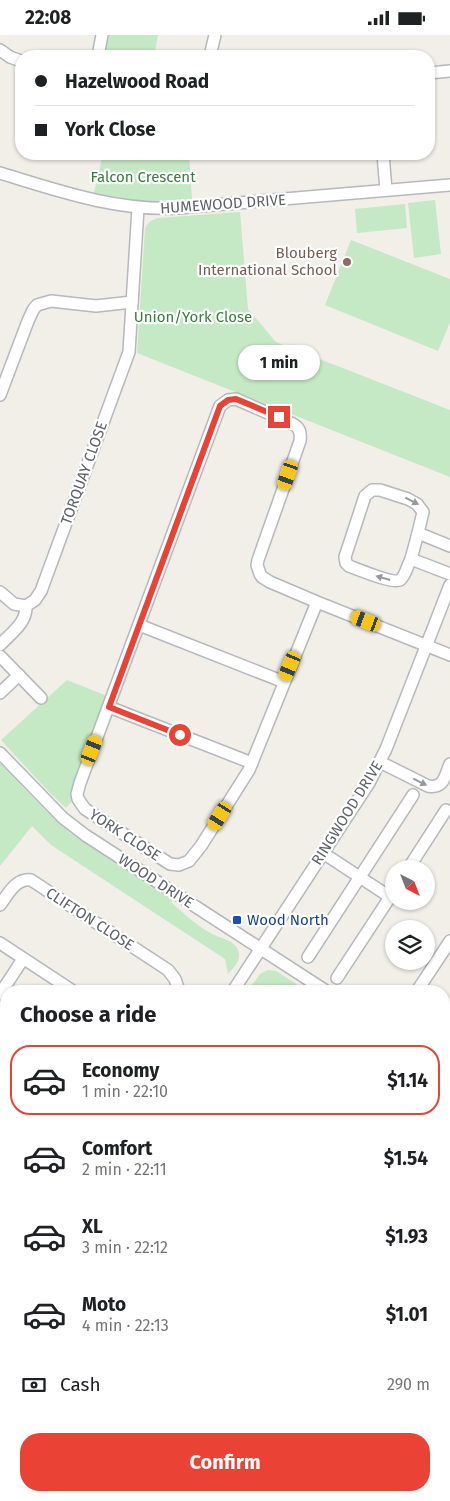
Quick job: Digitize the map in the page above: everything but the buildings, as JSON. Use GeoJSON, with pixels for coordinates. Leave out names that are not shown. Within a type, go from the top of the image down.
{"type":"FeatureCollection","features":[{"type":"Feature","properties":{"kind":"street"},"geometry":{"type":"LineString","coordinates":[[99,50],[102,35]]}},
{"type":"Feature","properties":{"kind":"street"},"geometry":{"type":"LineString","coordinates":[[211,50],[215,35]]}},
{"type":"Feature","properties":{"kind":"street"},"geometry":{"type":"LineString","coordinates":[[0,50],[15,59]]}},
{"type":"Feature","properties":{"kind":"street"},"geometry":{"type":"LineString","coordinates":[[435,72],[450,71]]}},
{"type":"Feature","properties":{"kind":"street"},"geometry":{"type":"LineString","coordinates":[[384,160],[386,190]]}},
{"type":"Feature","properties":{"kind":"street","name":"HUMEWOOD DRIVE"},"geometry":{"type":"LineString","coordinates":[[0,173],[91,200],[138,208],[178,209],[450,185]]}},
{"type":"Feature","properties":{"kind":"street","name":"TORQUAY CLOSE"},"geometry":{"type":"LineString","coordinates":[[0,645],[20,625],[25,615],[26,607],[35,601],[41,591],[129,352],[138,208]]}},
{"type":"Feature","properties":{"kind":"street"},"geometry":{"type":"LineString","coordinates":[[0,395],[28,321],[37,305],[51,301],[96,306],[132,302]]}},
{"type":"Feature","properties":{"kind":"street","name":"YORK CLOSE"},"geometry":{"type":"LineString","coordinates":[[317,602],[252,763],[201,846],[189,861],[179,865],[170,865],[85,809],[78,799],[80,783],[220,406],[232,399],[293,423],[301,433],[300,441],[257,565],[260,574],[265,579],[317,602],[450,655]]}},
{"type":"Feature","properties":{"kind":"street"},"geometry":{"type":"LineString","coordinates":[[372,490],[380,490],[408,499],[420,506],[423,512],[418,533],[411,559],[401,580],[386,579],[349,567],[346,563],[345,557],[365,496],[372,490]]}},
{"type":"Feature","properties":{"kind":"street"},"geometry":{"type":"LineString","coordinates":[[418,533],[450,546]]}},
{"type":"Feature","properties":{"kind":"street"},"geometry":{"type":"LineString","coordinates":[[411,559],[450,574]]}},
{"type":"Feature","properties":{"kind":"street","name":"RINGWOOD DRIVE"},"geometry":{"type":"LineString","coordinates":[[237,985],[369,783],[380,762],[450,585]]}},
{"type":"Feature","properties":{"kind":"street"},"geometry":{"type":"LineString","coordinates":[[0,592],[14,604],[26,607]]}},
{"type":"Feature","properties":{"kind":"street"},"geometry":{"type":"LineString","coordinates":[[139,625],[284,682]]}},
{"type":"Feature","properties":{"kind":"street"},"geometry":{"type":"LineString","coordinates":[[0,656],[40,698]]}},
{"type":"Feature","properties":{"kind":"street"},"geometry":{"type":"LineString","coordinates":[[2,688],[19,675]]}},
{"type":"Feature","properties":{"kind":"street"},"geometry":{"type":"LineString","coordinates":[[109,707],[252,763]]}},
{"type":"Feature","properties":{"kind":"street","name":"WOOD DRIVE"},"geometry":{"type":"LineString","coordinates":[[0,753],[40,796],[74,827],[317,985]]}},
{"type":"Feature","properties":{"kind":"street"},"geometry":{"type":"LineString","coordinates":[[380,762],[428,786],[435,787],[444,778],[450,764]]}},
{"type":"Feature","properties":{"kind":"street"},"geometry":{"type":"LineString","coordinates":[[308,957],[413,795]]}},
{"type":"Feature","properties":{"kind":"street"},"geometry":{"type":"LineString","coordinates":[[414,860],[446,810]]}},
{"type":"Feature","properties":{"kind":"street"},"geometry":{"type":"LineString","coordinates":[[323,853],[360,877],[385,890]]}},
{"type":"Feature","properties":{"kind":"street","name":"CLIFTON CLOSE"},"geometry":{"type":"LineString","coordinates":[[0,905],[18,882],[31,880],[168,970],[177,985]]}},
{"type":"Feature","properties":{"kind":"street"},"geometry":{"type":"LineString","coordinates":[[337,978],[385,905]]}},
{"type":"Feature","properties":{"kind":"street"},"geometry":{"type":"LineString","coordinates":[[421,985],[450,941]]}},
{"type":"Feature","properties":{"kind":"street"},"geometry":{"type":"LineString","coordinates":[[0,943],[64,985]]}},
{"type":"Feature","properties":{"kind":"street"},"geometry":{"type":"LineString","coordinates":[[6,985],[23,959]]}},
{"type":"Feature","properties":{"kind":"green space"},"geometry":{"type":"Polygon","coordinates":[[[108,35],[158,35],[155,50],[105,50],[108,35]]]}},
{"type":"Feature","properties":{"kind":"green space","name":"Falcon Crescent"},"geometry":{"type":"Polygon","coordinates":[[[102,160],[189,160],[192,200],[139,201],[94,193],[102,160]]]}},
{"type":"Feature","properties":{"kind":"green space"},"geometry":{"type":"Polygon","coordinates":[[[435,200],[441,254],[414,258],[408,203],[435,200]]]}},
{"type":"Feature","properties":{"kind":"green space"},"geometry":{"type":"Polygon","coordinates":[[[405,204],[407,228],[357,233],[355,209],[405,204]]]}},
{"type":"Feature","properties":{"kind":"green space","name":"Union/York Close"},"geometry":{"type":"Polygon","coordinates":[[[240,212],[248,309],[276,342],[450,410],[450,477],[137,353],[145,229],[147,225],[158,218],[240,212]]]}},
{"type":"Feature","properties":{"kind":"green space"},"geometry":{"type":"Polygon","coordinates":[[[351,240],[450,279],[450,322],[438,351],[325,305],[351,240]]]}},
{"type":"Feature","properties":{"kind":"green space"},"geometry":{"type":"Polygon","coordinates":[[[67,680],[107,696],[71,791],[72,801],[66,808],[1,740],[67,680]]]}},
{"type":"Feature","properties":{"kind":"green space"},"geometry":{"type":"Polygon","coordinates":[[[0,763],[70,833],[173,900],[171,902],[201,927],[233,944],[238,950],[239,957],[237,963],[228,974],[225,959],[51,845],[32,826],[0,866],[0,763]]]}},
{"type":"Feature","properties":{"kind":"green space"},"geometry":{"type":"Polygon","coordinates":[[[268,970],[276,971],[298,985],[252,985],[260,974],[268,970]]]}},
{"type":"Feature","properties":{"kind":"place","name":"Blouberg International School"},"geometry":{"type":"Point","coordinates":[347,262]}},
{"type":"Feature","properties":{"kind":"place","name":"Wood North"},"geometry":{"type":"Point","coordinates":[237,920]}},
{"type":"Feature","properties":{"kind":"route"},"geometry":{"type":"LineString","coordinates":[[180,735],[109,707],[220,406],[228,400],[236,399],[279,417]]}}]}
